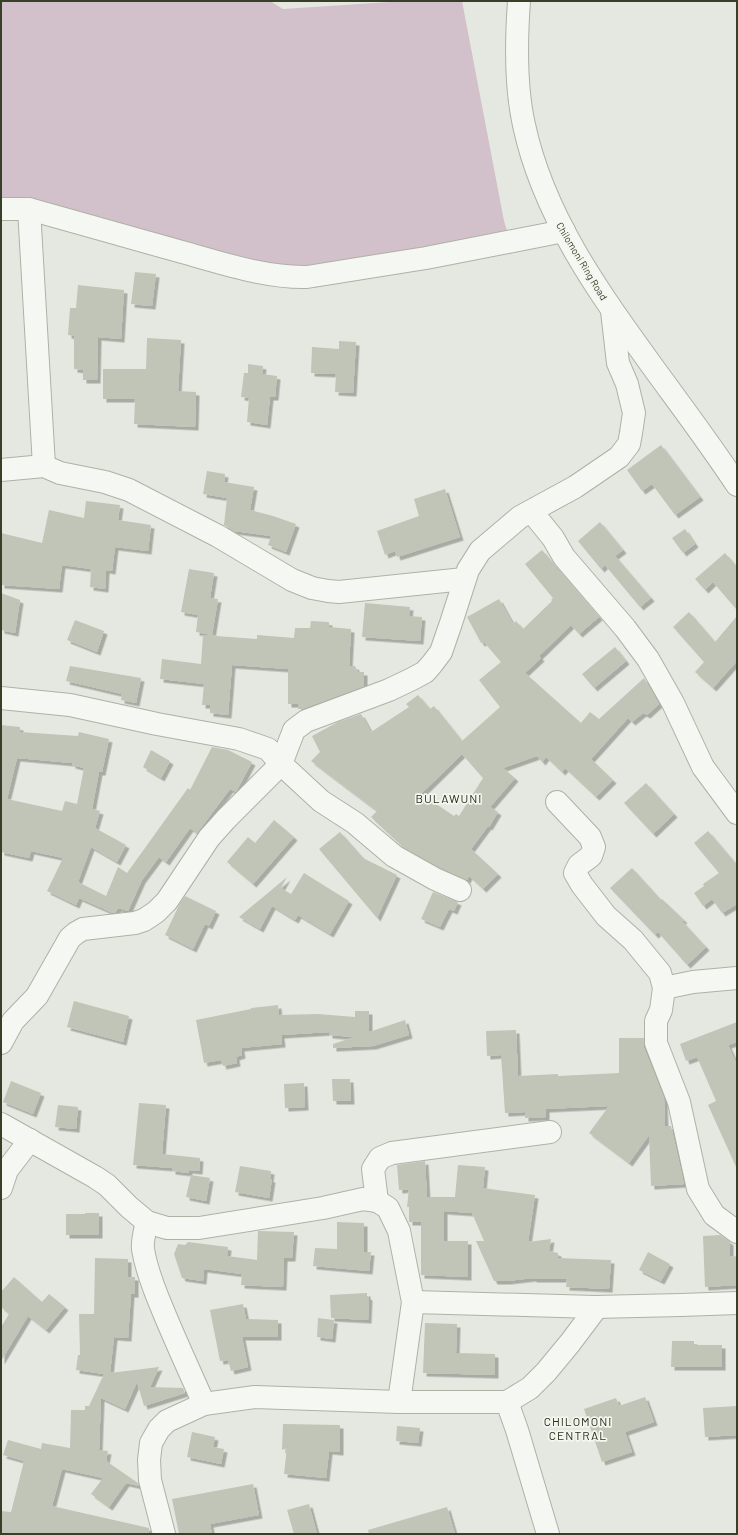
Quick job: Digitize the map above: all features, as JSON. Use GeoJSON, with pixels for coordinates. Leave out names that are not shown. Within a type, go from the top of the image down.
{"type":"FeatureCollection","features":[{"type":"Feature","properties":{"kind":"street","name":"Chilomoni Ring Road"},"geometry":{"type":"LineString","coordinates":[[519,1],[517,60],[519,97],[524,125],[536,166],[550,203],[564,231],[612,311],[707,440],[737,485]]}},
{"type":"Feature","properties":{"kind":"street"},"geometry":{"type":"LineString","coordinates":[[1,208],[29,209],[232,266],[295,277],[307,277],[426,258],[564,231]]}},
{"type":"Feature","properties":{"kind":"street"},"geometry":{"type":"LineString","coordinates":[[29,209],[44,466]]}},
{"type":"Feature","properties":{"kind":"street"},"geometry":{"type":"LineString","coordinates":[[1,1043],[14,1021],[37,996],[70,938],[83,929],[135,923],[144,920],[156,912],[167,901],[210,838],[226,819],[281,764],[294,730],[306,721],[389,690],[412,680],[425,672],[441,652],[464,580],[468,570],[480,551],[520,517],[532,512],[575,487],[618,457],[628,444],[634,412],[627,384],[618,363],[612,311]]}},
{"type":"Feature","properties":{"kind":"street"},"geometry":{"type":"LineString","coordinates":[[1,470],[44,466],[60,473],[105,482],[129,490],[218,536],[292,580],[312,588],[328,592],[464,580]]}},
{"type":"Feature","properties":{"kind":"street"},"geometry":{"type":"LineString","coordinates":[[532,512],[553,538],[564,557],[625,628],[648,659],[673,703],[703,767],[737,813]]}},
{"type":"Feature","properties":{"kind":"street"},"geometry":{"type":"LineString","coordinates":[[1,698],[70,705],[157,724],[239,739],[268,749],[281,764],[321,801],[355,823],[394,856],[435,879],[460,890]]}},
{"type":"Feature","properties":{"kind":"street"},"geometry":{"type":"LineString","coordinates":[[557,802],[590,837],[594,847],[591,856],[579,865],[575,873],[606,916],[633,940],[660,973],[664,988],[661,1010],[656,1022],[656,1043],[679,1102],[698,1190],[714,1215],[737,1232]]}},
{"type":"Feature","properties":{"kind":"street"},"geometry":{"type":"LineString","coordinates":[[664,988],[693,982],[737,978]]}},
{"type":"Feature","properties":{"kind":"street"},"geometry":{"type":"LineString","coordinates":[[1,1124],[107,1185],[129,1208],[147,1222],[167,1228],[199,1228],[323,1208],[362,1199],[377,1201],[388,1208],[397,1225],[413,1302],[399,1402]]}},
{"type":"Feature","properties":{"kind":"street"},"geometry":{"type":"LineString","coordinates":[[377,1201],[374,1169],[380,1158],[392,1153],[550,1132]]}},
{"type":"Feature","properties":{"kind":"street"},"geometry":{"type":"LineString","coordinates":[[1,1188],[7,1170],[30,1140]]}},
{"type":"Feature","properties":{"kind":"street"},"geometry":{"type":"LineString","coordinates":[[147,1222],[143,1238],[143,1248],[148,1269],[172,1332],[204,1404]]}},
{"type":"Feature","properties":{"kind":"street"},"geometry":{"type":"LineString","coordinates":[[413,1302],[597,1307],[737,1302]]}},
{"type":"Feature","properties":{"kind":"street"},"geometry":{"type":"LineString","coordinates":[[164,1534],[150,1480],[149,1460],[152,1443],[159,1429],[167,1421],[204,1404],[255,1397],[399,1402],[507,1402],[530,1388],[546,1372],[597,1307]]}},
{"type":"Feature","properties":{"kind":"street"},"geometry":{"type":"LineString","coordinates":[[507,1402],[518,1430],[548,1534]]}},
{"type":"Feature","properties":{"kind":"shaded area"},"geometry":{"type":"Polygon","coordinates":[[[1,1],[270,1],[283,9],[405,1],[462,1],[504,221],[508,234],[285,272],[56,205],[1,204],[1,1]]]}},
{"type":"Feature","properties":{"kind":"building"},"geometry":{"type":"Polygon","coordinates":[[[135,272],[156,274],[152,306],[131,304],[135,272]]]}},
{"type":"Feature","properties":{"kind":"building"},"geometry":{"type":"Polygon","coordinates":[[[78,285],[124,290],[121,339],[98,337],[97,380],[83,380],[83,370],[74,369],[74,336],[68,335],[70,308],[76,308],[78,285]]]}},
{"type":"Feature","properties":{"kind":"building"},"geometry":{"type":"Polygon","coordinates":[[[147,338],[181,340],[178,391],[196,392],[195,427],[134,424],[135,399],[103,399],[103,369],[146,369],[147,338]]]}},
{"type":"Feature","properties":{"kind":"building"},"geometry":{"type":"Polygon","coordinates":[[[339,341],[356,342],[353,393],[335,392],[336,374],[311,373],[312,347],[339,349],[339,341]]]}},
{"type":"Feature","properties":{"kind":"building"},"geometry":{"type":"Polygon","coordinates":[[[248,364],[263,366],[262,374],[277,376],[275,397],[270,397],[267,425],[247,422],[249,398],[241,397],[244,373],[248,373],[248,364]]]}},
{"type":"Feature","properties":{"kind":"building"},"geometry":{"type":"Polygon","coordinates":[[[661,445],[700,497],[675,515],[652,484],[642,491],[627,470],[661,445]]]}},
{"type":"Feature","properties":{"kind":"building"},"geometry":{"type":"Polygon","coordinates":[[[207,471],[225,474],[224,482],[254,487],[250,510],[296,524],[286,552],[268,545],[271,536],[234,531],[224,525],[227,498],[203,494],[207,471]]]}},
{"type":"Feature","properties":{"kind":"building"},"geometry":{"type":"Polygon","coordinates":[[[445,489],[460,537],[397,557],[395,551],[385,555],[377,531],[419,516],[414,499],[445,489]]]}},
{"type":"Feature","properties":{"kind":"building"},"geometry":{"type":"Polygon","coordinates":[[[86,501],[120,505],[118,520],[151,525],[148,551],[115,547],[112,571],[106,570],[105,589],[90,587],[91,569],[62,565],[59,589],[1,585],[1,533],[42,543],[49,510],[84,518],[86,501]]]}},
{"type":"Feature","properties":{"kind":"building"},"geometry":{"type":"Polygon","coordinates":[[[600,522],[623,550],[615,556],[651,598],[640,607],[605,565],[601,569],[578,541],[600,522]]]}},
{"type":"Feature","properties":{"kind":"building"},"geometry":{"type":"Polygon","coordinates":[[[685,529],[695,544],[683,553],[672,538],[685,529]]]}},
{"type":"Feature","properties":{"kind":"building"},"geometry":{"type":"Polygon","coordinates":[[[542,550],[599,617],[579,634],[571,625],[539,656],[541,658],[525,673],[581,723],[590,712],[599,719],[644,678],[659,704],[647,715],[643,713],[632,722],[628,718],[591,759],[613,780],[596,797],[565,768],[562,772],[546,757],[542,762],[537,756],[503,768],[515,778],[490,807],[498,812],[489,827],[488,826],[471,849],[498,874],[483,889],[469,876],[467,880],[441,868],[403,847],[371,817],[377,811],[311,761],[320,752],[312,736],[338,722],[361,714],[371,732],[409,707],[406,704],[418,695],[430,709],[434,706],[462,741],[500,707],[479,680],[501,662],[484,642],[481,643],[467,617],[499,599],[513,624],[516,621],[523,629],[552,601],[551,600],[553,598],[525,564],[542,550]],[[462,754],[421,794],[454,816],[456,814],[459,816],[483,778],[462,754]]]}},
{"type":"Feature","properties":{"kind":"building"},"geometry":{"type":"Polygon","coordinates":[[[725,553],[737,567],[737,610],[713,582],[705,590],[695,579],[725,553]]]}},
{"type":"Feature","properties":{"kind":"building"},"geometry":{"type":"Polygon","coordinates":[[[189,569],[214,573],[210,598],[218,599],[212,635],[196,632],[198,615],[181,612],[189,569]]]}},
{"type":"Feature","properties":{"kind":"building"},"geometry":{"type":"Polygon","coordinates":[[[1,593],[20,600],[15,633],[1,630],[1,593]]]}},
{"type":"Feature","properties":{"kind":"building"},"geometry":{"type":"Polygon","coordinates":[[[365,603],[410,607],[409,616],[422,617],[420,641],[362,637],[365,603]]]}},
{"type":"Feature","properties":{"kind":"building"},"geometry":{"type":"Polygon","coordinates":[[[689,612],[715,642],[737,616],[737,661],[713,688],[695,672],[704,662],[673,627],[689,612]]]}},
{"type":"Feature","properties":{"kind":"building"},"geometry":{"type":"Polygon","coordinates":[[[75,620],[104,631],[97,652],[67,640],[75,620]]]}},
{"type":"Feature","properties":{"kind":"building"},"geometry":{"type":"Polygon","coordinates":[[[311,621],[329,622],[329,627],[351,629],[349,666],[355,666],[358,672],[364,672],[364,686],[302,709],[298,709],[298,704],[288,704],[288,669],[232,665],[228,715],[210,713],[210,705],[202,705],[204,684],[160,679],[162,659],[201,664],[203,635],[257,639],[257,635],[294,638],[295,628],[310,628],[311,621]]]}},
{"type":"Feature","properties":{"kind":"building"},"geometry":{"type":"Polygon","coordinates":[[[615,647],[626,661],[594,688],[582,674],[615,647]]]}},
{"type":"Feature","properties":{"kind":"building"},"geometry":{"type":"Polygon","coordinates":[[[70,666],[141,678],[136,703],[121,700],[122,694],[66,681],[70,666]]]}},
{"type":"Feature","properties":{"kind":"building"},"geometry":{"type":"Polygon","coordinates":[[[1,725],[20,727],[20,732],[78,736],[79,732],[109,739],[102,772],[99,772],[92,809],[100,811],[95,828],[126,845],[117,862],[91,847],[78,882],[106,896],[118,867],[127,873],[188,788],[190,790],[212,747],[228,750],[252,762],[236,792],[230,789],[197,833],[190,828],[166,862],[159,857],[142,880],[128,911],[118,908],[115,913],[113,913],[79,898],[76,905],[47,891],[63,858],[31,851],[29,858],[1,852],[1,725]],[[17,758],[7,799],[62,811],[65,801],[77,804],[84,768],[72,765],[72,763],[17,758]]]}},
{"type":"Feature","properties":{"kind":"building"},"geometry":{"type":"Polygon","coordinates":[[[151,750],[170,761],[161,778],[143,767],[151,750]]]}},
{"type":"Feature","properties":{"kind":"building"},"geometry":{"type":"Polygon","coordinates":[[[646,783],[674,814],[653,834],[624,803],[646,783]]]}},
{"type":"Feature","properties":{"kind":"building"},"geometry":{"type":"Polygon","coordinates":[[[274,820],[294,837],[253,884],[227,862],[248,837],[255,843],[274,820]]]}},
{"type":"Feature","properties":{"kind":"building"},"geometry":{"type":"Polygon","coordinates":[[[708,831],[737,865],[737,904],[722,913],[712,899],[703,906],[694,893],[704,886],[703,884],[719,873],[694,843],[708,831]]]}},
{"type":"Feature","properties":{"kind":"building"},"geometry":{"type":"Polygon","coordinates":[[[340,832],[363,858],[397,875],[377,918],[319,849],[340,832]]]}},
{"type":"Feature","properties":{"kind":"building"},"geometry":{"type":"Polygon","coordinates":[[[632,868],[661,900],[662,899],[684,920],[682,921],[706,947],[687,965],[658,932],[655,935],[610,888],[632,868]]]}},
{"type":"Feature","properties":{"kind":"building"},"geometry":{"type":"Polygon","coordinates":[[[304,873],[349,901],[330,934],[298,915],[295,920],[272,906],[260,929],[239,917],[287,877],[281,888],[291,894],[304,873]]]}},
{"type":"Feature","properties":{"kind":"building"},"geometry":{"type":"Polygon","coordinates":[[[433,892],[458,902],[454,911],[449,909],[440,927],[421,919],[433,892]]]}},
{"type":"Feature","properties":{"kind":"building"},"geometry":{"type":"Polygon","coordinates":[[[185,896],[216,911],[209,926],[205,924],[193,949],[165,935],[179,905],[185,896]]]}},
{"type":"Feature","properties":{"kind":"building"},"geometry":{"type":"Polygon","coordinates":[[[74,1001],[129,1016],[123,1042],[67,1027],[74,1001]]]}},
{"type":"Feature","properties":{"kind":"building"},"geometry":{"type":"Polygon","coordinates":[[[278,1005],[279,1015],[318,1014],[355,1017],[355,1011],[369,1011],[369,1032],[405,1020],[409,1035],[373,1046],[333,1048],[333,1044],[354,1037],[329,1035],[329,1032],[281,1035],[282,1044],[241,1048],[242,1055],[236,1057],[237,1063],[223,1066],[221,1060],[204,1063],[196,1020],[251,1008],[278,1005]]]}},
{"type":"Feature","properties":{"kind":"building"},"geometry":{"type":"Polygon","coordinates":[[[737,1022],[737,1042],[728,1045],[737,1065],[737,1169],[708,1105],[716,1101],[697,1057],[686,1061],[680,1044],[737,1022]]]}},
{"type":"Feature","properties":{"kind":"building"},"geometry":{"type":"Polygon","coordinates":[[[516,1030],[518,1076],[619,1073],[619,1038],[644,1038],[644,1048],[664,1098],[665,1126],[671,1126],[684,1184],[651,1186],[649,1135],[629,1163],[589,1133],[609,1106],[546,1109],[546,1117],[525,1118],[525,1112],[505,1113],[501,1055],[487,1056],[486,1031],[516,1030]]]}},
{"type":"Feature","properties":{"kind":"building"},"geometry":{"type":"Polygon","coordinates":[[[332,1079],[350,1079],[351,1101],[333,1101],[332,1079]]]}},
{"type":"Feature","properties":{"kind":"building"},"geometry":{"type":"Polygon","coordinates":[[[11,1081],[41,1093],[33,1114],[3,1102],[11,1081]]]}},
{"type":"Feature","properties":{"kind":"building"},"geometry":{"type":"Polygon","coordinates":[[[304,1083],[305,1107],[285,1108],[284,1084],[304,1083]]]}},
{"type":"Feature","properties":{"kind":"building"},"geometry":{"type":"Polygon","coordinates":[[[139,1103],[166,1105],[162,1154],[200,1158],[199,1171],[189,1170],[189,1173],[172,1171],[172,1168],[133,1165],[139,1103]]]}},
{"type":"Feature","properties":{"kind":"building"},"geometry":{"type":"Polygon","coordinates":[[[58,1105],[78,1107],[76,1129],[55,1127],[58,1105]]]}},
{"type":"Feature","properties":{"kind":"building"},"geometry":{"type":"Polygon","coordinates":[[[425,1161],[427,1197],[455,1197],[458,1165],[485,1167],[483,1188],[535,1195],[528,1242],[551,1239],[549,1251],[558,1253],[558,1258],[611,1260],[609,1289],[566,1287],[567,1279],[533,1278],[494,1281],[476,1241],[484,1241],[472,1213],[444,1211],[444,1241],[468,1241],[468,1277],[421,1275],[421,1222],[409,1222],[409,1207],[407,1207],[409,1189],[399,1190],[397,1165],[425,1161]]]}},
{"type":"Feature","properties":{"kind":"building"},"geometry":{"type":"Polygon","coordinates":[[[240,1166],[271,1171],[270,1179],[272,1179],[269,1198],[235,1192],[240,1166]]]}},
{"type":"Feature","properties":{"kind":"building"},"geometry":{"type":"Polygon","coordinates":[[[191,1175],[210,1178],[206,1201],[186,1197],[191,1175]]]}},
{"type":"Feature","properties":{"kind":"building"},"geometry":{"type":"Polygon","coordinates":[[[99,1213],[99,1235],[66,1235],[66,1214],[99,1213]]]}},
{"type":"Feature","properties":{"kind":"building"},"geometry":{"type":"Polygon","coordinates":[[[337,1222],[364,1223],[364,1252],[371,1252],[369,1271],[313,1266],[315,1248],[337,1249],[337,1222]]]}},
{"type":"Feature","properties":{"kind":"building"},"geometry":{"type":"Polygon","coordinates":[[[258,1231],[294,1232],[292,1258],[284,1258],[283,1287],[241,1285],[242,1274],[204,1269],[203,1281],[182,1278],[174,1254],[178,1244],[185,1245],[188,1242],[228,1247],[227,1256],[257,1260],[258,1231]]]}},
{"type":"Feature","properties":{"kind":"building"},"geometry":{"type":"Polygon","coordinates":[[[720,1235],[730,1242],[730,1257],[737,1256],[737,1285],[705,1287],[703,1236],[720,1235]]]}},
{"type":"Feature","properties":{"kind":"building"},"geometry":{"type":"Polygon","coordinates":[[[648,1252],[670,1264],[661,1281],[639,1270],[648,1252]]]}},
{"type":"Feature","properties":{"kind":"building"},"geometry":{"type":"Polygon","coordinates":[[[95,1258],[128,1259],[128,1277],[135,1277],[135,1294],[131,1294],[128,1338],[114,1337],[110,1373],[159,1367],[150,1387],[183,1388],[185,1393],[144,1406],[137,1382],[125,1409],[101,1398],[99,1450],[108,1451],[106,1461],[138,1483],[139,1486],[126,1483],[109,1507],[91,1494],[103,1478],[62,1469],[52,1506],[149,1528],[149,1534],[1,1534],[1,1511],[11,1512],[24,1461],[3,1455],[8,1440],[41,1449],[42,1443],[70,1448],[71,1410],[85,1410],[85,1406],[89,1406],[104,1374],[76,1370],[78,1355],[80,1355],[79,1314],[94,1314],[95,1258]]]}},
{"type":"Feature","properties":{"kind":"building"},"geometry":{"type":"Polygon","coordinates":[[[14,1277],[42,1302],[49,1294],[65,1307],[46,1330],[28,1316],[1,1361],[1,1327],[9,1314],[1,1307],[1,1292],[14,1277]]]}},
{"type":"Feature","properties":{"kind":"building"},"geometry":{"type":"Polygon","coordinates":[[[367,1293],[367,1296],[369,1297],[368,1320],[331,1318],[330,1295],[367,1293]]]}},
{"type":"Feature","properties":{"kind":"building"},"geometry":{"type":"Polygon","coordinates":[[[243,1304],[246,1319],[278,1320],[278,1337],[242,1337],[248,1367],[231,1371],[228,1360],[220,1361],[210,1310],[243,1304]]]}},
{"type":"Feature","properties":{"kind":"building"},"geometry":{"type":"Polygon","coordinates":[[[318,1318],[334,1320],[332,1339],[317,1337],[318,1318]]]}},
{"type":"Feature","properties":{"kind":"building"},"geometry":{"type":"Polygon","coordinates":[[[425,1323],[457,1324],[456,1353],[495,1354],[495,1375],[423,1373],[425,1323]]]}},
{"type":"Feature","properties":{"kind":"building"},"geometry":{"type":"Polygon","coordinates":[[[672,1341],[694,1341],[694,1345],[722,1345],[722,1367],[671,1367],[672,1341]]]}},
{"type":"Feature","properties":{"kind":"building"},"geometry":{"type":"Polygon","coordinates":[[[645,1397],[654,1422],[625,1432],[632,1452],[602,1462],[584,1409],[616,1398],[619,1406],[645,1397]]]}},
{"type":"Feature","properties":{"kind":"building"},"geometry":{"type":"Polygon","coordinates":[[[737,1406],[737,1435],[705,1437],[703,1408],[737,1406]]]}},
{"type":"Feature","properties":{"kind":"building"},"geometry":{"type":"Polygon","coordinates":[[[283,1424],[340,1425],[340,1452],[329,1451],[326,1478],[284,1474],[287,1448],[282,1450],[283,1424]]]}},
{"type":"Feature","properties":{"kind":"building"},"geometry":{"type":"Polygon","coordinates":[[[397,1426],[420,1428],[418,1443],[396,1441],[397,1426]]]}},
{"type":"Feature","properties":{"kind":"building"},"geometry":{"type":"Polygon","coordinates":[[[192,1432],[215,1437],[213,1447],[224,1449],[221,1464],[187,1457],[192,1432]]]}},
{"type":"Feature","properties":{"kind":"building"},"geometry":{"type":"Polygon","coordinates":[[[253,1484],[259,1515],[210,1524],[212,1534],[179,1534],[172,1499],[253,1484]]]}},
{"type":"Feature","properties":{"kind":"building"},"geometry":{"type":"Polygon","coordinates":[[[309,1504],[317,1534],[294,1534],[287,1510],[309,1504]]]}},
{"type":"Feature","properties":{"kind":"building"},"geometry":{"type":"Polygon","coordinates":[[[447,1507],[455,1534],[369,1534],[368,1530],[447,1507]]]}},
{"type":"Feature","properties":{"kind":"district","name":"BULAWUNI"},"geometry":{"type":"Point","coordinates":[449,799]}},
{"type":"Feature","properties":{"kind":"district","name":"CHILOMONI CENTRAL"},"geometry":{"type":"Point","coordinates":[578,1429]}}]}
